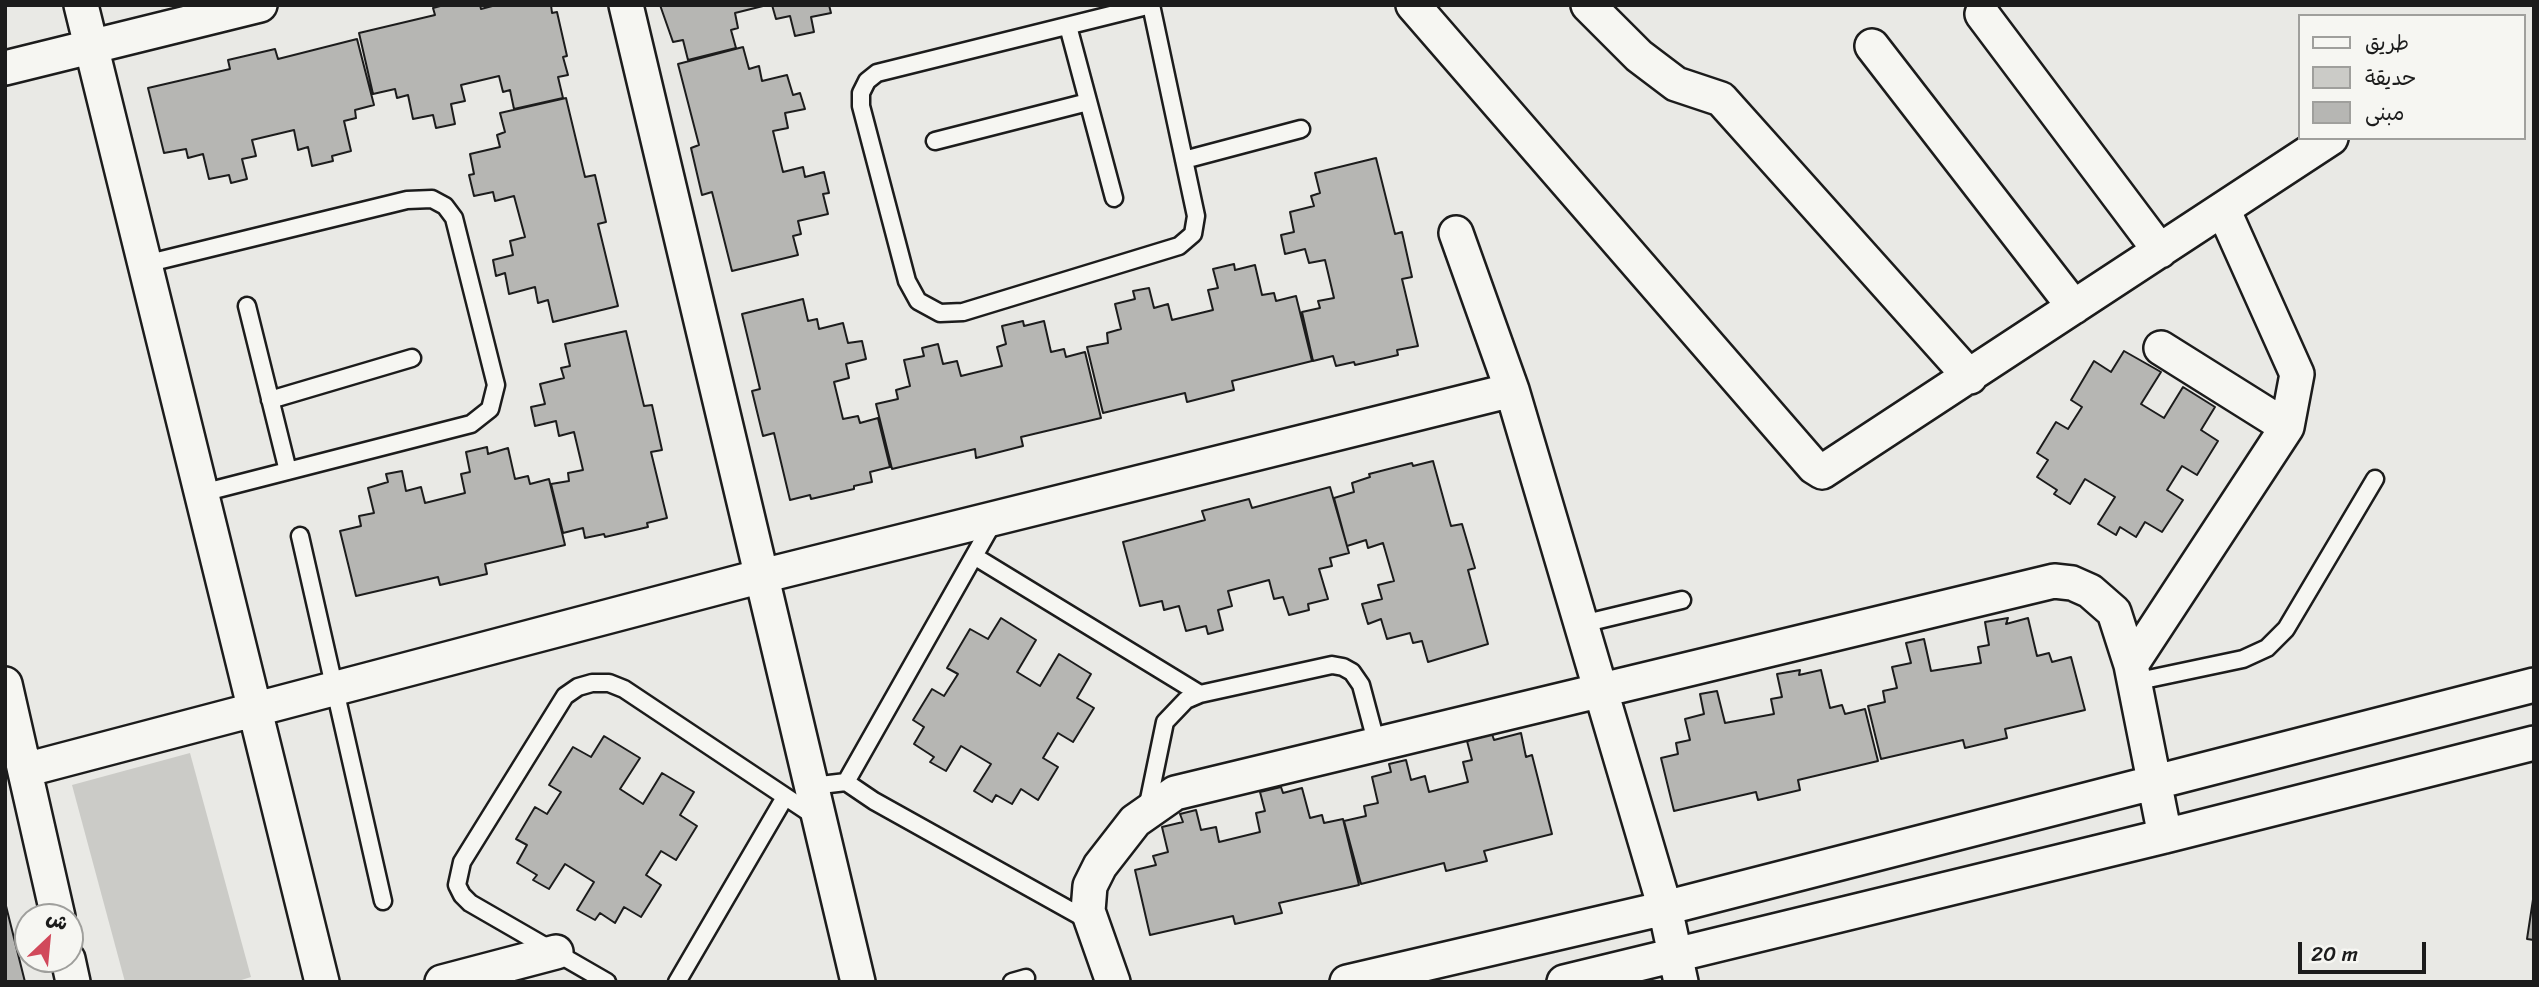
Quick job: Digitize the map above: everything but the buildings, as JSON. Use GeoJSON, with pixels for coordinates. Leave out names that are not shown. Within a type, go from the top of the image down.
{"type":"FeatureCollection","features":[{"type":"Feature","properties":{"kind":"street"},"geometry":{"type":"LineString","coordinates":[[81,5],[322,982]]}},
{"type":"Feature","properties":{"kind":"street"},"geometry":{"type":"LineString","coordinates":[[5,68],[260,5]]}},
{"type":"Feature","properties":{"kind":"street"},"geometry":{"type":"LineString","coordinates":[[626,5],[762,576],[799,792],[821,821],[858,982]]}},
{"type":"Feature","properties":{"kind":"street"},"geometry":{"type":"LineString","coordinates":[[1413,5],[1814,467],[1822,472],[2329,140]]}},
{"type":"Feature","properties":{"kind":"street"},"geometry":{"type":"LineString","coordinates":[[1588,5],[1639,55],[1676,84],[1721,99],[1970,377]]}},
{"type":"Feature","properties":{"kind":"street"},"geometry":{"type":"LineString","coordinates":[[1982,14],[2160,251]]}},
{"type":"Feature","properties":{"kind":"street"},"geometry":{"type":"LineString","coordinates":[[1872,46],[2074,307]]}},
{"type":"Feature","properties":{"kind":"street"},"geometry":{"type":"LineString","coordinates":[[2132,674],[2287,428],[2297,374],[2223,209]]}},
{"type":"Feature","properties":{"kind":"street"},"geometry":{"type":"LineString","coordinates":[[1456,233],[1512,390],[1665,908],[1678,968]]}},
{"type":"Feature","properties":{"kind":"street"},"geometry":{"type":"LineString","coordinates":[[2161,348],[2287,428]]}},
{"type":"Feature","properties":{"kind":"street"},"geometry":{"type":"LineString","coordinates":[[25,770],[762,576],[1512,390]]}},
{"type":"Feature","properties":{"kind":"street"},"geometry":{"type":"LineString","coordinates":[[1113,982],[1092,922],[1088,898],[1094,876],[1135,821],[1147,810],[1175,793],[2054,581],[2073,583],[2090,591],[2114,612],[2132,674],[2165,836]]}},
{"type":"Feature","properties":{"kind":"street"},"geometry":{"type":"LineString","coordinates":[[5,684],[55,903]]}},
{"type":"Feature","properties":{"kind":"street"},"geometry":{"type":"LineString","coordinates":[[1347,982],[1665,908],[2153,785],[2534,685]]}},
{"type":"Feature","properties":{"kind":"street"},"geometry":{"type":"LineString","coordinates":[[1564,982],[1678,968],[2165,836],[2534,743]]}},
{"type":"Feature","properties":{"kind":"street"},"geometry":{"type":"LineString","coordinates":[[442,982],[556,952]]}},
{"type":"Feature","properties":{"kind":"lane"},"geometry":{"type":"LineString","coordinates":[[1151,5],[1184,160],[1196,226],[1193,234],[1179,246],[963,312],[940,313],[918,302],[907,281],[862,106],[861,93],[867,81],[877,73],[1151,5]]}},
{"type":"Feature","properties":{"kind":"lane"},"geometry":{"type":"LineString","coordinates":[[1068,26],[1114,198]]}},
{"type":"Feature","properties":{"kind":"lane"},"geometry":{"type":"LineString","coordinates":[[935,141],[1088,103]]}},
{"type":"Feature","properties":{"kind":"lane"},"geometry":{"type":"LineString","coordinates":[[1184,160],[1301,129]]}},
{"type":"Feature","properties":{"kind":"lane"},"geometry":{"type":"LineString","coordinates":[[145,264],[419,197],[445,206],[454,218],[496,385],[490,409],[471,424],[202,493]]}},
{"type":"Feature","properties":{"kind":"lane"},"geometry":{"type":"LineString","coordinates":[[247,306],[288,471]]}},
{"type":"Feature","properties":{"kind":"lane"},"geometry":{"type":"LineString","coordinates":[[270,400],[412,358]]}},
{"type":"Feature","properties":{"kind":"lane"},"geometry":{"type":"LineString","coordinates":[[2132,674],[2243,659],[2267,648],[2286,629],[2375,478]]}},
{"type":"Feature","properties":{"kind":"lane"},"geometry":{"type":"LineString","coordinates":[[846,782],[996,519]]}},
{"type":"Feature","properties":{"kind":"lane"},"geometry":{"type":"LineString","coordinates":[[300,536],[383,901]]}},
{"type":"Feature","properties":{"kind":"lane"},"geometry":{"type":"LineString","coordinates":[[974,556],[1200,694]]}},
{"type":"Feature","properties":{"kind":"lane"},"geometry":{"type":"LineString","coordinates":[[1582,624],[1682,600]]}},
{"type":"Feature","properties":{"kind":"lane"},"geometry":{"type":"LineString","coordinates":[[1147,810],[1166,722],[1186,700],[1200,694],[1332,665],[1343,667],[1352,672],[1361,685],[1377,745]]}},
{"type":"Feature","properties":{"kind":"lane"},"geometry":{"type":"LineString","coordinates":[[607,982],[470,903],[457,884],[458,873],[565,696],[578,687],[592,683],[609,683],[625,689],[799,792],[846,782],[874,801],[1092,922]]}},
{"type":"Feature","properties":{"kind":"lane"},"geometry":{"type":"LineString","coordinates":[[677,982],[799,792]]}},
{"type":"Feature","properties":{"kind":"green space"},"geometry":{"type":"Polygon","coordinates":[[[190,753],[251,977],[235,982],[125,982],[72,785],[190,753]]]}}]}
